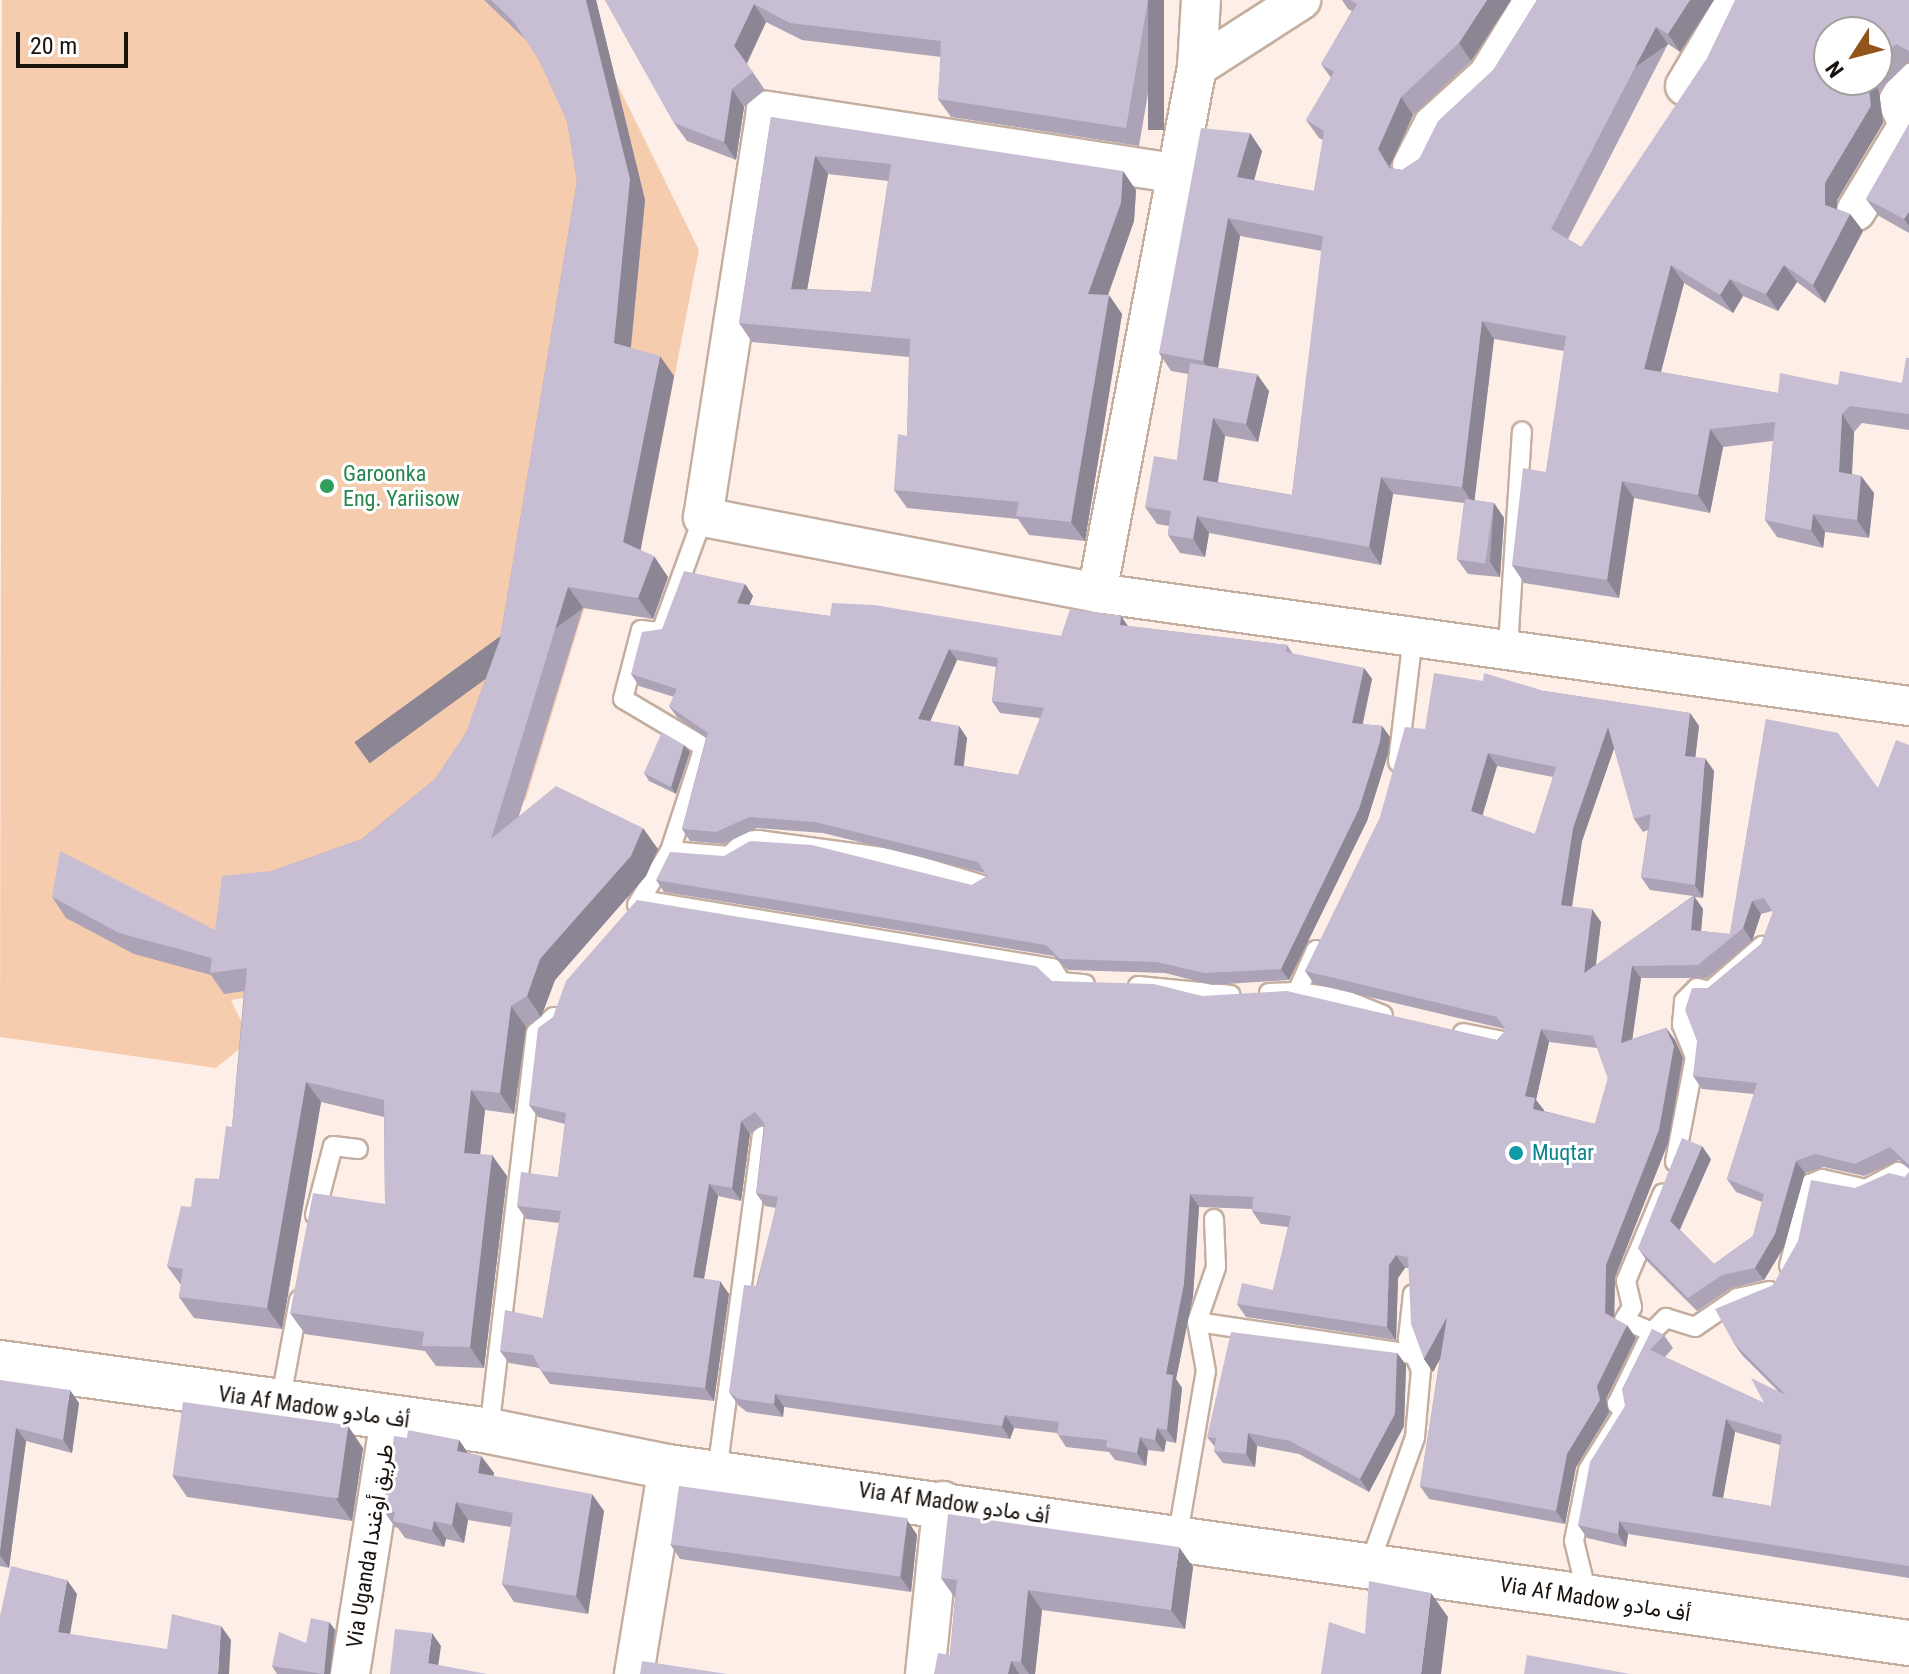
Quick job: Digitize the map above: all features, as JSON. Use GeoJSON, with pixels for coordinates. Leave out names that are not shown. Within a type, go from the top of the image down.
{"type":"FeatureCollection","features":[{"type":"Feature","properties":{"kind":"street"},"geometry":{"type":"LineString","coordinates":[[1097,593],[1173,173],[1197,67],[1201,0]]}},
{"type":"Feature","properties":{"kind":"street"},"geometry":{"type":"LineString","coordinates":[[1197,67],[1301,0]]}},
{"type":"Feature","properties":{"kind":"street"},"geometry":{"type":"LineString","coordinates":[[1412,166],[1433,125],[1488,75],[1534,0]]}},
{"type":"Feature","properties":{"kind":"street"},"geometry":{"type":"LineString","coordinates":[[1685,86],[1736,0]]}},
{"type":"Feature","properties":{"kind":"street"},"geometry":{"type":"LineString","coordinates":[[1856,211],[1908,125],[1898,102],[1909,83]]}},
{"type":"Feature","properties":{"kind":"street"},"geometry":{"type":"LineString","coordinates":[[1173,173],[766,111],[703,517],[1097,593],[1413,637],[1508,647],[1909,706]]}},
{"type":"Feature","properties":{"kind":"street","name":"Via Af Madow أف مادو"},"geometry":{"type":"LineString","coordinates":[[0,1363],[489,1431],[668,1467],[1178,1534],[1588,1600],[1909,1643]]}},
{"type":"Feature","properties":{"kind":"street","name":"Via Uganda طريق أوغندا"},"geometry":{"type":"LineString","coordinates":[[350,1674],[390,1418]]}},
{"type":"Feature","properties":{"kind":"street"},"geometry":{"type":"LineString","coordinates":[[634,1674],[668,1467]]}},
{"type":"Feature","properties":{"kind":"street"},"geometry":{"type":"LineString","coordinates":[[925,1674],[943,1501]]}},
{"type":"Feature","properties":{"kind":"lane"},"geometry":{"type":"LineString","coordinates":[[1508,647],[1522,431]]}},
{"type":"Feature","properties":{"kind":"lane"},"geometry":{"type":"LineString","coordinates":[[623,920],[641,900],[670,851],[704,747],[623,699],[641,630],[661,632],[703,517]]}},
{"type":"Feature","properties":{"kind":"lane"},"geometry":{"type":"LineString","coordinates":[[1392,784],[1413,637]]}},
{"type":"Feature","properties":{"kind":"lane"},"geometry":{"type":"LineString","coordinates":[[670,851],[729,856],[744,841],[822,845],[983,885]]}},
{"type":"Feature","properties":{"kind":"lane"},"geometry":{"type":"LineString","coordinates":[[641,900],[1052,968],[1061,982],[1112,986],[1165,985],[1211,997],[1297,992],[1411,1021]]}},
{"type":"Feature","properties":{"kind":"lane"},"geometry":{"type":"LineString","coordinates":[[1652,1332],[1624,1320],[1632,1307],[1626,1281],[1680,1146],[1695,1057],[1682,1025],[1684,1001],[1697,988],[1710,991],[1762,948],[1770,922]]}},
{"type":"Feature","properties":{"kind":"lane"},"geometry":{"type":"LineString","coordinates":[[1297,992],[1324,935]]}},
{"type":"Feature","properties":{"kind":"lane"},"geometry":{"type":"LineString","coordinates":[[489,1431],[536,1033],[551,1025],[559,1000]]}},
{"type":"Feature","properties":{"kind":"lane"},"geometry":{"type":"LineString","coordinates":[[1441,1028],[1503,1041]]}},
{"type":"Feature","properties":{"kind":"lane"},"geometry":{"type":"LineString","coordinates":[[717,1472],[762,1136]]}},
{"type":"Feature","properties":{"kind":"lane"},"geometry":{"type":"LineString","coordinates":[[311,1238],[326,1157],[333,1146],[358,1149]]}},
{"type":"Feature","properties":{"kind":"lane"},"geometry":{"type":"LineString","coordinates":[[1588,1600],[1574,1541],[1588,1470],[1624,1412],[1617,1404],[1652,1332],[1666,1318],[1695,1327],[1737,1298],[1772,1291],[1795,1251],[1810,1184],[1822,1179],[1866,1189],[1898,1172],[1909,1179]]}},
{"type":"Feature","properties":{"kind":"lane"},"geometry":{"type":"LineString","coordinates":[[1178,1534],[1206,1371],[1197,1322],[1216,1267],[1214,1219]]}},
{"type":"Feature","properties":{"kind":"lane"},"geometry":{"type":"LineString","coordinates":[[1370,1563],[1415,1437],[1421,1370],[1411,1354],[1410,1279]]}},
{"type":"Feature","properties":{"kind":"lane"},"geometry":{"type":"LineString","coordinates":[[280,1403],[303,1283]]}},
{"type":"Feature","properties":{"kind":"lane"},"geometry":{"type":"LineString","coordinates":[[1197,1322],[1411,1354]]}},
{"type":"Feature","properties":{"kind":"shaded area","name":"Garoonka Eng. Yariisow"},"geometry":{"type":"Polygon","coordinates":[[[2,0],[576,0],[699,250],[630,606],[588,596],[526,799],[317,984],[231,1000],[250,1040],[216,1068],[0,1037],[2,0]]]}},
{"type":"Feature","properties":{"kind":"building"},"geometry":{"type":"Polygon","coordinates":[[[491,0],[586,0],[630,179],[614,343],[660,356],[623,542],[654,556],[638,598],[568,587],[491,839],[556,786],[643,828],[631,856],[540,959],[527,996],[511,1006],[500,1093],[471,1090],[464,1153],[492,1155],[470,1347],[422,1346],[424,1332],[290,1313],[313,1193],[385,1204],[384,1100],[306,1082],[267,1308],[179,1297],[183,1269],[167,1266],[181,1206],[191,1207],[195,1178],[219,1179],[226,1126],[232,1127],[247,968],[210,973],[212,958],[119,933],[52,897],[60,851],[215,930],[222,876],[272,871],[362,839],[435,779],[466,733],[500,639],[577,181],[567,121],[539,60],[513,21],[491,0]]]}},
{"type":"Feature","properties":{"kind":"building"},"geometry":{"type":"Polygon","coordinates":[[[605,0],[1148,0],[1126,128],[938,99],[941,41],[790,23],[754,4],[734,46],[753,72],[732,89],[724,142],[674,123],[605,0]]]}},
{"type":"Feature","properties":{"kind":"building"},"geometry":{"type":"Polygon","coordinates":[[[1350,0],[1487,0],[1459,43],[1401,97],[1378,149],[1389,168],[1402,170],[1419,159],[1438,121],[1494,69],[1537,0],[1690,0],[1668,34],[1656,27],[1551,229],[1581,247],[1707,58],[1735,0],[1909,0],[1909,51],[1896,44],[1893,47],[1893,16],[1813,16],[1813,96],[1870,96],[1871,106],[1825,183],[1825,205],[1850,214],[1813,285],[1784,265],[1766,294],[1730,279],[1720,295],[1671,265],[1644,369],[1778,393],[1780,373],[1838,385],[1840,371],[1902,383],[1906,358],[1909,358],[1909,414],[1850,406],[1842,414],[1839,472],[1861,476],[1857,520],[1813,514],[1811,530],[1765,520],[1775,422],[1710,429],[1698,495],[1622,481],[1607,580],[1512,565],[1523,468],[1546,472],[1566,336],[1482,321],[1462,487],[1381,477],[1369,547],[1197,516],[1193,539],[1168,535],[1171,511],[1145,507],[1154,456],[1177,460],[1190,363],[1257,374],[1246,424],[1213,418],[1203,480],[1292,495],[1323,236],[1228,218],[1203,361],[1159,353],[1201,128],[1250,133],[1237,177],[1314,191],[1324,131],[1306,120],[1334,72],[1321,64],[1357,4],[1350,0]]]}},
{"type":"Feature","properties":{"kind":"building"},"geometry":{"type":"Polygon","coordinates":[[[771,117],[1123,171],[1121,203],[1088,294],[1109,295],[1071,522],[1016,516],[1019,502],[894,490],[898,434],[907,436],[910,339],[739,323],[771,117]],[[815,156],[791,289],[871,292],[891,164],[815,156]]]}},
{"type":"Feature","properties":{"kind":"building"},"geometry":{"type":"Polygon","coordinates":[[[1909,124],[1909,212],[1904,219],[1866,199],[1909,124]]]}},
{"type":"Feature","properties":{"kind":"building"},"geometry":{"type":"Polygon","coordinates":[[[1465,499],[1494,503],[1485,563],[1457,559],[1465,499]]]}},
{"type":"Feature","properties":{"kind":"building"},"geometry":{"type":"Polygon","coordinates":[[[684,571],[745,584],[737,603],[830,616],[832,603],[874,605],[1061,636],[1070,609],[1121,616],[1120,625],[1287,645],[1286,652],[1364,668],[1352,723],[1382,726],[1380,742],[1359,809],[1281,969],[1204,973],[1157,962],[1060,959],[1046,945],[656,880],[670,852],[724,856],[750,841],[812,845],[972,885],[987,876],[978,862],[815,822],[749,817],[716,832],[682,829],[708,733],[669,706],[677,689],[631,674],[642,632],[662,629],[684,571]],[[949,649],[918,719],[959,726],[954,765],[1018,775],[1044,708],[992,701],[998,658],[949,649]]]}},
{"type":"Feature","properties":{"kind":"building"},"geometry":{"type":"Polygon","coordinates":[[[1434,673],[1483,681],[1484,673],[1544,691],[1690,713],[1685,756],[1705,758],[1695,885],[1641,877],[1651,814],[1634,819],[1608,727],[1573,828],[1561,905],[1592,909],[1584,973],[1694,896],[1691,930],[1730,934],[1766,719],[1838,733],[1878,788],[1896,740],[1909,745],[1909,1165],[1890,1147],[1855,1164],[1815,1154],[1796,1161],[1775,1234],[1755,1268],[1722,1275],[1688,1298],[1638,1248],[1682,1138],[1702,1146],[1670,1221],[1714,1264],[1753,1236],[1764,1194],[1727,1179],[1757,1083],[1693,1076],[1697,1041],[1685,1010],[1692,988],[1708,988],[1761,944],[1773,912],[1764,898],[1752,901],[1743,928],[1698,965],[1632,966],[1621,1043],[1666,1028],[1674,1046],[1659,1130],[1606,1265],[1605,1313],[1627,1325],[1597,1386],[1600,1400],[1567,1454],[1556,1511],[1420,1486],[1447,1317],[1424,1359],[1411,1324],[1408,1257],[1396,1255],[1389,1265],[1387,1327],[1237,1304],[1242,1283],[1273,1290],[1291,1216],[1252,1211],[1253,1197],[1190,1194],[1184,1284],[1166,1374],[1173,1375],[1167,1430],[1157,1428],[1155,1440],[1140,1437],[1137,1453],[1106,1447],[1107,1440],[1057,1435],[1059,1422],[1005,1415],[1002,1426],[775,1394],[774,1404],[738,1399],[729,1392],[744,1285],[757,1286],[778,1197],[756,1193],[765,1124],[755,1112],[741,1121],[732,1188],[709,1184],[693,1277],[720,1281],[705,1388],[541,1371],[533,1355],[500,1351],[505,1310],[543,1318],[561,1211],[517,1206],[521,1172],[558,1177],[566,1113],[529,1105],[538,1028],[553,1017],[566,981],[637,900],[1036,966],[1052,981],[1154,984],[1202,996],[1287,991],[1497,1040],[1506,1030],[1497,1017],[1305,971],[1380,817],[1405,727],[1425,729],[1434,673]],[[1488,753],[1471,811],[1535,834],[1556,767],[1488,753]],[[1541,1029],[1525,1096],[1535,1098],[1533,1109],[1595,1124],[1608,1078],[1593,1036],[1541,1029]]]}},
{"type":"Feature","properties":{"kind":"building"},"geometry":{"type":"Polygon","coordinates":[[[662,732],[684,745],[671,787],[644,773],[662,732]]]}},
{"type":"Feature","properties":{"kind":"building"},"geometry":{"type":"Polygon","coordinates":[[[1909,1172],[1909,1566],[1619,1521],[1618,1534],[1578,1525],[1590,1462],[1625,1406],[1622,1389],[1652,1329],[1664,1335],[1650,1350],[1764,1403],[1751,1378],[1786,1395],[1733,1342],[1715,1309],[1773,1285],[1798,1241],[1811,1180],[1855,1188],[1889,1173],[1905,1177],[1909,1172]],[[1726,1419],[1712,1496],[1771,1506],[1782,1435],[1726,1419]]]}},
{"type":"Feature","properties":{"kind":"building"},"geometry":{"type":"Polygon","coordinates":[[[1231,1332],[1397,1353],[1395,1414],[1360,1479],[1290,1441],[1248,1433],[1246,1454],[1214,1451],[1216,1438],[1207,1437],[1231,1332]]]}},
{"type":"Feature","properties":{"kind":"building"},"geometry":{"type":"Polygon","coordinates":[[[0,1380],[70,1390],[63,1440],[16,1428],[0,1551],[0,1380]]]}},
{"type":"Feature","properties":{"kind":"building"},"geometry":{"type":"Polygon","coordinates":[[[183,1402],[348,1425],[338,1499],[173,1475],[183,1402]]]}},
{"type":"Feature","properties":{"kind":"building"},"geometry":{"type":"Polygon","coordinates":[[[408,1430],[459,1440],[457,1451],[481,1456],[478,1473],[592,1494],[576,1596],[502,1584],[513,1513],[456,1502],[452,1525],[434,1521],[432,1530],[393,1521],[395,1512],[383,1510],[394,1436],[407,1438],[408,1430]]]}},
{"type":"Feature","properties":{"kind":"building"},"geometry":{"type":"Polygon","coordinates":[[[679,1486],[908,1518],[900,1577],[671,1544],[679,1486]]]}},
{"type":"Feature","properties":{"kind":"building"},"geometry":{"type":"Polygon","coordinates":[[[948,1514],[1179,1547],[1171,1610],[1028,1590],[1021,1662],[1011,1661],[1008,1674],[934,1674],[938,1653],[950,1655],[957,1580],[941,1578],[948,1514]]]}},
{"type":"Feature","properties":{"kind":"building"},"geometry":{"type":"Polygon","coordinates":[[[11,1566],[67,1580],[58,1632],[167,1649],[172,1614],[221,1626],[218,1674],[0,1674],[0,1616],[11,1566]]]}},
{"type":"Feature","properties":{"kind":"building"},"geometry":{"type":"Polygon","coordinates":[[[1369,1581],[1431,1593],[1421,1674],[1321,1674],[1329,1622],[1365,1634],[1369,1581]]]}},
{"type":"Feature","properties":{"kind":"building"},"geometry":{"type":"Polygon","coordinates":[[[311,1618],[329,1622],[324,1674],[272,1666],[279,1632],[306,1643],[311,1618]]]}},
{"type":"Feature","properties":{"kind":"building"},"geometry":{"type":"Polygon","coordinates":[[[395,1629],[432,1633],[428,1663],[487,1674],[390,1674],[395,1629]]]}},
{"type":"Feature","properties":{"kind":"building"},"geometry":{"type":"Polygon","coordinates":[[[1527,1655],[1630,1674],[1524,1674],[1527,1655]]]}},
{"type":"Feature","properties":{"kind":"building"},"geometry":{"type":"Polygon","coordinates":[[[642,1661],[727,1674],[640,1674],[642,1661]]]}},
{"type":"Feature","properties":{"kind":"place","name":"Garoonka Eng. Yariisow"},"geometry":{"type":"Point","coordinates":[327,486]}},
{"type":"Feature","properties":{"kind":"place","name":"Muqtar"},"geometry":{"type":"Point","coordinates":[1516,1153]}}]}
